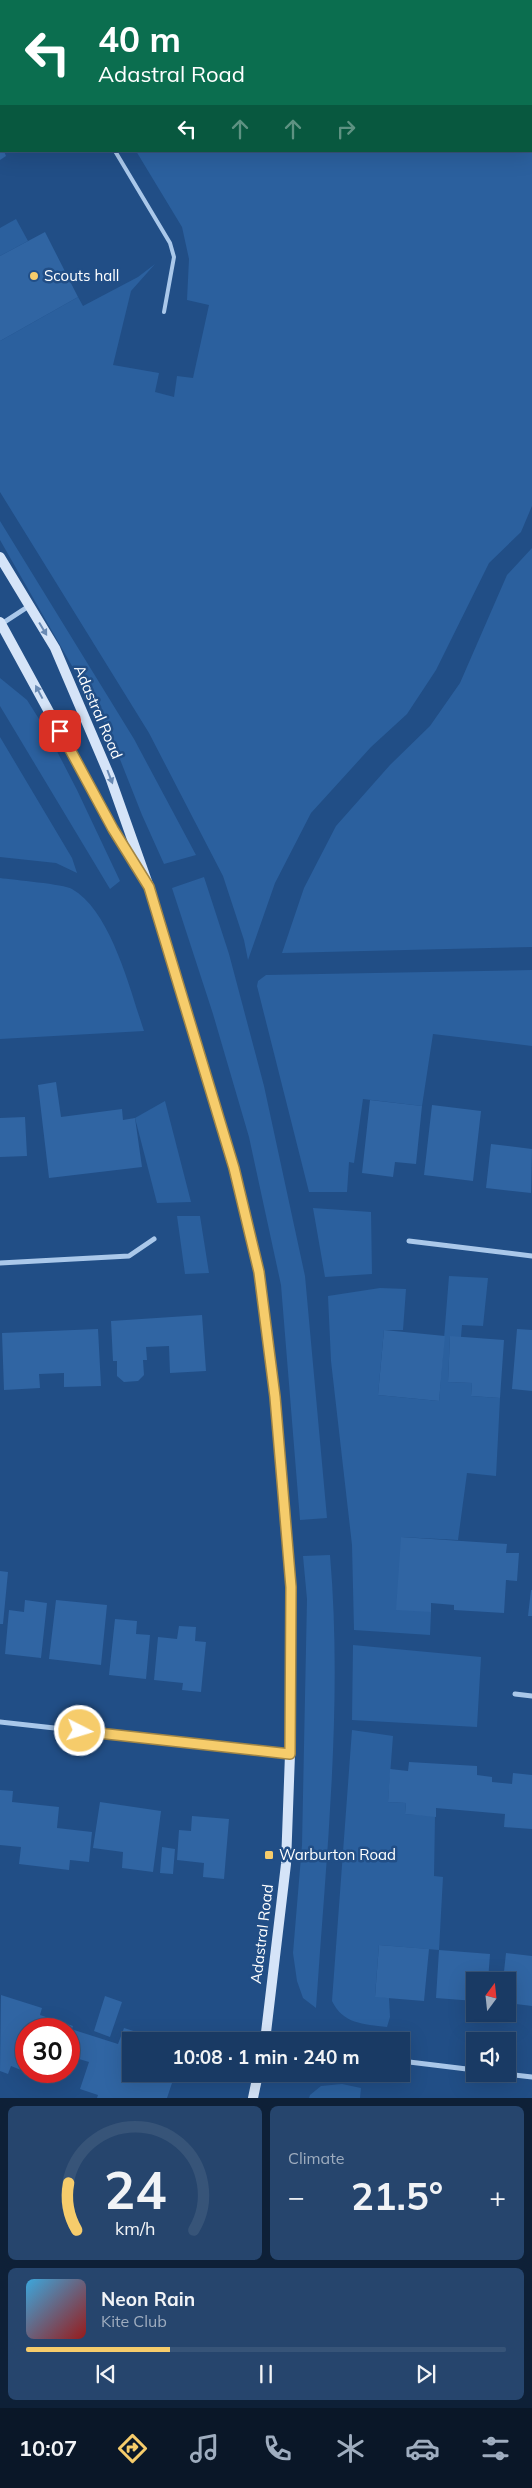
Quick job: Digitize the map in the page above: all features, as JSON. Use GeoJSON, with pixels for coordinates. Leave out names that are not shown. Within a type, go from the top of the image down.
{"type":"FeatureCollection","features":[{"type":"Feature","properties":{"kind":"street","name":"Adastral Road"},"geometry":{"type":"LineString","coordinates":[[0,558],[55,648],[103,760],[149,887],[234,1168],[259,1272],[275,1397],[291,1587],[290,1754],[286,1864],[266,2032]]}},
{"type":"Feature","properties":{"kind":"street"},"geometry":{"type":"LineString","coordinates":[[0,624],[29,606]]}},
{"type":"Feature","properties":{"kind":"street","name":"Adastral Road"},"geometry":{"type":"LineString","coordinates":[[0,624],[113,829],[149,887]]}},
{"type":"Feature","properties":{"kind":"street"},"geometry":{"type":"LineString","coordinates":[[0,1262],[128,1256],[154,1239]]}},
{"type":"Feature","properties":{"kind":"street"},"geometry":{"type":"LineString","coordinates":[[409,1241],[532,1256]]}},
{"type":"Feature","properties":{"kind":"street"},"geometry":{"type":"LineString","coordinates":[[516,1694],[532,1696]]}},
{"type":"Feature","properties":{"kind":"street"},"geometry":{"type":"LineString","coordinates":[[0,1722],[290,1754]]}},
{"type":"Feature","properties":{"kind":"street"},"geometry":{"type":"LineString","coordinates":[[410,2062],[466,2069]]}},
{"type":"Feature","properties":{"kind":"street"},"geometry":{"type":"LineString","coordinates":[[516,2075],[532,2077]]}},
{"type":"Feature","properties":{"kind":"street"},"geometry":{"type":"LineString","coordinates":[[253,2098],[256,2082]]}},
{"type":"Feature","properties":{"kind":"lane"},"geometry":{"type":"LineString","coordinates":[[116,152],[170,244],[174,257],[164,312]]}},
{"type":"Feature","properties":{"kind":"shaded area"},"geometry":{"type":"Polygon","coordinates":[[[137,152],[532,152],[532,506],[521,532],[489,563],[436,670],[407,714],[371,747],[311,813],[275,883],[248,960],[244,940],[223,876],[149,733],[0,492],[0,341],[78,297],[83,306],[138,277],[155,264],[131,291],[113,365],[159,373],[155,392],[174,397],[177,376],[193,378],[209,305],[187,300],[189,259],[182,227],[137,152]]]}},
{"type":"Feature","properties":{"kind":"shaded area"},"geometry":{"type":"Polygon","coordinates":[[[16,219],[28,241],[0,256],[0,228],[16,219]]]}},
{"type":"Feature","properties":{"kind":"shaded area"},"geometry":{"type":"Polygon","coordinates":[[[0,521],[134,739],[196,855],[164,864],[142,815],[108,729],[0,540],[0,521]]]}},
{"type":"Feature","properties":{"kind":"shaded area"},"geometry":{"type":"Polygon","coordinates":[[[532,548],[532,947],[282,953],[304,888],[336,826],[390,765],[430,726],[460,683],[507,575],[532,548]]]}},
{"type":"Feature","properties":{"kind":"shaded area"},"geometry":{"type":"Polygon","coordinates":[[[0,678],[27,700],[46,730],[120,881],[110,889],[0,706],[0,678]]]}},
{"type":"Feature","properties":{"kind":"shaded area"},"geometry":{"type":"Polygon","coordinates":[[[0,737],[72,858],[77,873],[56,863],[0,857],[0,737]]]}},
{"type":"Feature","properties":{"kind":"shaded area"},"geometry":{"type":"Polygon","coordinates":[[[204,877],[229,954],[264,1086],[305,1276],[327,1518],[300,1520],[281,1285],[249,1137],[213,1014],[172,888],[204,877]]]}},
{"type":"Feature","properties":{"kind":"shaded area"},"geometry":{"type":"Polygon","coordinates":[[[0,878],[67,887],[86,900],[98,915],[117,953],[144,1031],[0,1039],[0,878]]]}},
{"type":"Feature","properties":{"kind":"shaded area"},"geometry":{"type":"Polygon","coordinates":[[[532,970],[532,1046],[433,1034],[422,1106],[363,1099],[354,1163],[349,1162],[347,1192],[309,1192],[257,986],[258,981],[266,975],[532,970]]]}},
{"type":"Feature","properties":{"kind":"shaded area"},"geometry":{"type":"Polygon","coordinates":[[[165,1101],[191,1202],[157,1203],[135,1118],[165,1101]]]}},
{"type":"Feature","properties":{"kind":"shaded area"},"geometry":{"type":"Polygon","coordinates":[[[313,1208],[371,1212],[372,1274],[325,1277],[313,1208]]]}},
{"type":"Feature","properties":{"kind":"shaded area"},"geometry":{"type":"Polygon","coordinates":[[[177,1216],[200,1216],[209,1273],[185,1274],[177,1216]]]}},
{"type":"Feature","properties":{"kind":"shaded area"},"geometry":{"type":"Polygon","coordinates":[[[449,1276],[488,1278],[483,1326],[462,1325],[461,1337],[450,1337],[448,1382],[472,1383],[471,1396],[500,1398],[496,1476],[467,1473],[458,1540],[401,1537],[431,1612],[430,1635],[354,1630],[352,1545],[331,1361],[328,1296],[380,1288],[406,1289],[403,1330],[384,1330],[378,1395],[439,1401],[449,1276]]]}},
{"type":"Feature","properties":{"kind":"shaded area"},"geometry":{"type":"Polygon","coordinates":[[[330,1555],[334,1612],[334,1725],[332,1782],[316,2008],[303,1998],[297,1981],[293,1953],[302,1845],[307,1599],[303,1556],[330,1555]]]}},
{"type":"Feature","properties":{"kind":"shaded area"},"geometry":{"type":"Polygon","coordinates":[[[353,1645],[481,1657],[477,1727],[352,1720],[353,1645]]]}},
{"type":"Feature","properties":{"kind":"shaded area"},"geometry":{"type":"Polygon","coordinates":[[[352,1730],[393,1736],[388,1802],[406,1803],[405,1814],[435,1816],[434,1876],[443,1877],[439,1950],[379,1945],[375,1996],[389,1998],[390,2017],[387,2027],[362,2024],[348,2019],[337,2009],[332,2001],[352,1730]]]}},
{"type":"Feature","properties":{"kind":"shaded area"},"geometry":{"type":"Polygon","coordinates":[[[342,2084],[361,2088],[360,2098],[309,2098],[321,2086],[342,2084]]]}},
{"type":"Feature","properties":{"kind":"building"},"geometry":{"type":"Polygon","coordinates":[[[0,152],[4,152],[6,156],[0,160],[0,152]]]}},
{"type":"Feature","properties":{"kind":"building","name":"Scouts hall"},"geometry":{"type":"Polygon","coordinates":[[[45,232],[78,297],[0,341],[0,256],[45,232]]]}},
{"type":"Feature","properties":{"kind":"building"},"geometry":{"type":"Polygon","coordinates":[[[56,1082],[61,1117],[122,1109],[123,1120],[135,1118],[142,1167],[49,1178],[38,1085],[56,1082]]]}},
{"type":"Feature","properties":{"kind":"building"},"geometry":{"type":"Polygon","coordinates":[[[370,1100],[422,1106],[416,1164],[395,1162],[393,1177],[362,1173],[370,1100]]]}},
{"type":"Feature","properties":{"kind":"building"},"geometry":{"type":"Polygon","coordinates":[[[432,1105],[481,1111],[473,1181],[424,1175],[432,1105]]]}},
{"type":"Feature","properties":{"kind":"building"},"geometry":{"type":"Polygon","coordinates":[[[25,1117],[27,1156],[0,1157],[0,1118],[25,1117]]]}},
{"type":"Feature","properties":{"kind":"building"},"geometry":{"type":"Polygon","coordinates":[[[491,1144],[532,1149],[531,1193],[486,1188],[491,1144]]]}},
{"type":"Feature","properties":{"kind":"building"},"geometry":{"type":"Polygon","coordinates":[[[202,1315],[206,1371],[170,1373],[169,1346],[146,1347],[147,1360],[143,1360],[144,1375],[138,1381],[124,1382],[117,1376],[117,1361],[113,1361],[111,1321],[202,1315]]]}},
{"type":"Feature","properties":{"kind":"building"},"geometry":{"type":"Polygon","coordinates":[[[98,1329],[101,1386],[64,1387],[64,1373],[39,1374],[40,1388],[4,1390],[2,1333],[98,1329]]]}},
{"type":"Feature","properties":{"kind":"building"},"geometry":{"type":"Polygon","coordinates":[[[517,1329],[532,1330],[532,1391],[512,1389],[517,1329]]]}},
{"type":"Feature","properties":{"kind":"building"},"geometry":{"type":"Polygon","coordinates":[[[384,1330],[445,1336],[439,1401],[378,1395],[384,1330]]]}},
{"type":"Feature","properties":{"kind":"building"},"geometry":{"type":"Polygon","coordinates":[[[450,1336],[504,1340],[500,1398],[471,1396],[472,1383],[448,1382],[450,1336]]]}},
{"type":"Feature","properties":{"kind":"building"},"geometry":{"type":"Polygon","coordinates":[[[401,1537],[507,1544],[506,1553],[519,1553],[517,1581],[506,1580],[504,1613],[454,1610],[454,1605],[431,1603],[431,1612],[396,1610],[401,1537]]]}},
{"type":"Feature","properties":{"kind":"building"},"geometry":{"type":"Polygon","coordinates":[[[0,1571],[8,1572],[3,1624],[0,1624],[0,1571]]]}},
{"type":"Feature","properties":{"kind":"building"},"geometry":{"type":"Polygon","coordinates":[[[531,1590],[532,1616],[528,1616],[531,1590]]]}},
{"type":"Feature","properties":{"kind":"building"},"geometry":{"type":"Polygon","coordinates":[[[25,1600],[47,1603],[41,1658],[5,1654],[9,1610],[24,1612],[25,1600]]]}},
{"type":"Feature","properties":{"kind":"building"},"geometry":{"type":"Polygon","coordinates":[[[56,1600],[107,1605],[101,1665],[49,1659],[56,1600]]]}},
{"type":"Feature","properties":{"kind":"building"},"geometry":{"type":"Polygon","coordinates":[[[115,1619],[137,1621],[136,1634],[150,1635],[146,1679],[109,1675],[115,1619]]]}},
{"type":"Feature","properties":{"kind":"building"},"geometry":{"type":"Polygon","coordinates":[[[179,1626],[196,1627],[195,1641],[206,1642],[201,1692],[182,1690],[183,1683],[154,1680],[158,1637],[177,1639],[179,1626]]]}},
{"type":"Feature","properties":{"kind":"building"},"geometry":{"type":"Polygon","coordinates":[[[409,1762],[477,1766],[477,1775],[492,1777],[492,1782],[512,1784],[513,1773],[532,1775],[532,1829],[504,1827],[505,1814],[436,1808],[436,1817],[405,1814],[406,1803],[388,1802],[390,1769],[408,1771],[409,1762]]]}},
{"type":"Feature","properties":{"kind":"building"},"geometry":{"type":"Polygon","coordinates":[[[0,1790],[13,1791],[12,1802],[59,1807],[57,1828],[92,1832],[89,1862],[70,1860],[69,1870],[19,1864],[21,1847],[0,1845],[0,1790]]]}},
{"type":"Feature","properties":{"kind":"building"},"geometry":{"type":"Polygon","coordinates":[[[100,1802],[161,1811],[153,1872],[122,1868],[123,1852],[93,1848],[100,1802]]]}},
{"type":"Feature","properties":{"kind":"building"},"geometry":{"type":"Polygon","coordinates":[[[192,1816],[229,1819],[224,1879],[203,1877],[204,1863],[177,1860],[179,1830],[191,1831],[192,1816]]]}},
{"type":"Feature","properties":{"kind":"building"},"geometry":{"type":"Polygon","coordinates":[[[162,1847],[175,1849],[173,1874],[160,1873],[162,1847]]]}},
{"type":"Feature","properties":{"kind":"building"},"geometry":{"type":"Polygon","coordinates":[[[379,1945],[429,1949],[424,2001],[375,1997],[379,1945]]]}},
{"type":"Feature","properties":{"kind":"building"},"geometry":{"type":"Polygon","coordinates":[[[439,1950],[490,1954],[489,1972],[466,1972],[466,2000],[436,1998],[439,1950]]]}},
{"type":"Feature","properties":{"kind":"building"},"geometry":{"type":"Polygon","coordinates":[[[506,1953],[532,1956],[532,2006],[516,2004],[516,1972],[504,1972],[506,1953]]]}},
{"type":"Feature","properties":{"kind":"building"},"geometry":{"type":"Polygon","coordinates":[[[1,1995],[42,2008],[40,2015],[49,2018],[15,2018],[15,2068],[11,2066],[8,2074],[0,2071],[1,1995]]]}},
{"type":"Feature","properties":{"kind":"building"},"geometry":{"type":"Polygon","coordinates":[[[105,1996],[122,2002],[110,2037],[94,2031],[105,1996]]]}},
{"type":"Feature","properties":{"kind":"building"},"geometry":{"type":"Polygon","coordinates":[[[124,2028],[137,2032],[122,2032],[124,2028]]]}},
{"type":"Feature","properties":{"kind":"building"},"geometry":{"type":"Polygon","coordinates":[[[80,2032],[118,2044],[122,2033],[122,2082],[172,2082],[167,2098],[97,2098],[98,2095],[80,2089],[89,2062],[80,2059],[80,2032]]]}},
{"type":"Feature","properties":{"kind":"place","name":"Scouts hall"},"geometry":{"type":"Point","coordinates":[34,276]}},
{"type":"Feature","properties":{"kind":"place","name":"Warburton Road"},"geometry":{"type":"Point","coordinates":[269,1855]}},
{"type":"Feature","properties":{"kind":"route"},"geometry":{"type":"LineString","coordinates":[[60,731],[113,829],[149,887],[234,1168],[259,1272],[275,1397],[291,1587],[290,1754],[80,1731]]}}]}
